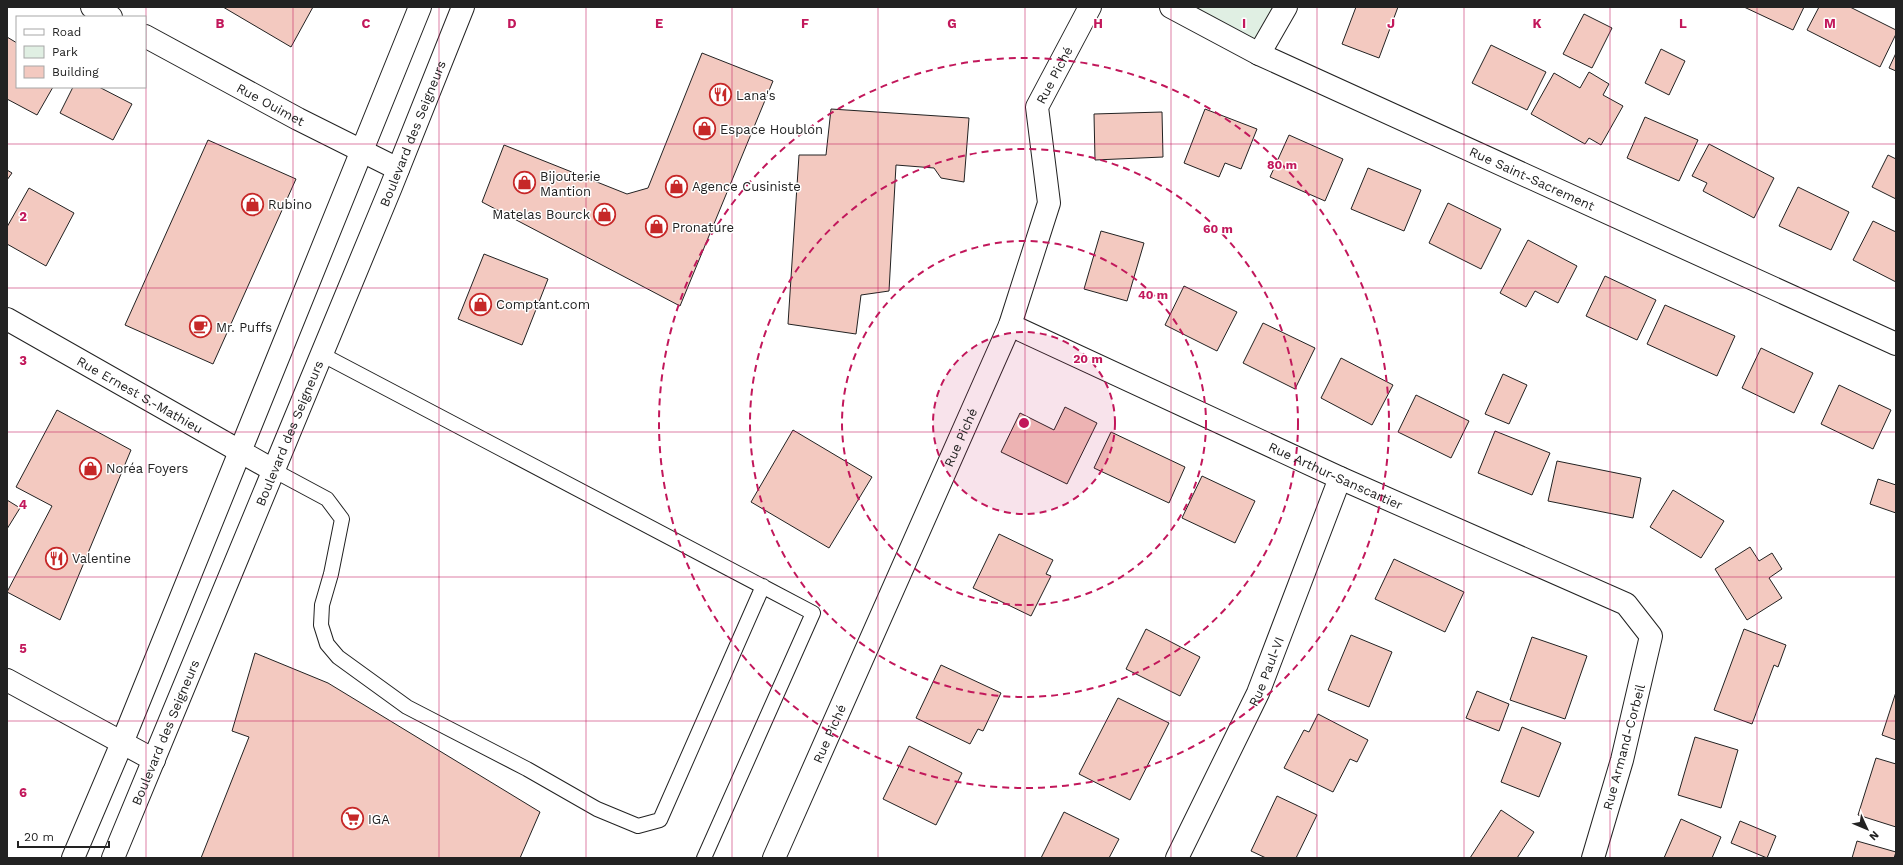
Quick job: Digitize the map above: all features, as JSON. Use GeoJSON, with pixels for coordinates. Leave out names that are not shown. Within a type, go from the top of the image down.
{"type":"FeatureCollection","features":[{"type":"Feature","properties":{"kind":"street"},"geometry":{"type":"LineString","coordinates":[[92,7],[108,16]]}},
{"type":"Feature","properties":{"kind":"street"},"geometry":{"type":"LineString","coordinates":[[73,858],[122,743],[241,452],[420,7]]}},
{"type":"Feature","properties":{"kind":"street","name":"Boulevard des Seigneurs"},"geometry":{"type":"LineString","coordinates":[[113,858],[398,169],[463,7]]}},
{"type":"Feature","properties":{"kind":"street","name":"Rue Piché"},"geometry":{"type":"LineString","coordinates":[[774,858],[1010,325],[1048,203],[1037,107],[1090,7]]}},
{"type":"Feature","properties":{"kind":"street","name":"Rue Saint-Sacrement"},"geometry":{"type":"LineString","coordinates":[[1171,7],[1259,54],[1896,344]]}},
{"type":"Feature","properties":{"kind":"street"},"geometry":{"type":"LineString","coordinates":[[1259,54],[1286,7]]}},
{"type":"Feature","properties":{"kind":"street","name":"Rue Ouimet"},"geometry":{"type":"LineString","coordinates":[[146,37],[361,152],[398,169]]}},
{"type":"Feature","properties":{"kind":"street","name":"Rue Ernest S.-Mathieu"},"geometry":{"type":"LineString","coordinates":[[7,319],[273,470]]}},
{"type":"Feature","properties":{"kind":"street","name":"Rue Arthur-Sanscartier"},"geometry":{"type":"LineString","coordinates":[[1010,325],[1340,478],[1626,604],[1652,636]]}},
{"type":"Feature","properties":{"kind":"street","name":"Rue Paul-VI"},"geometry":{"type":"LineString","coordinates":[[1177,858],[1258,693],[1340,478]]}},
{"type":"Feature","properties":{"kind":"street","name":"Rue Armand-Corbeil"},"geometry":{"type":"LineString","coordinates":[[1593,858],[1622,760],[1652,636]]}},
{"type":"Feature","properties":{"kind":"street"},"geometry":{"type":"LineString","coordinates":[[7,680],[154,760]]}},
{"type":"Feature","properties":{"kind":"lane"},"geometry":{"type":"LineString","coordinates":[[321,354],[813,613],[704,858]]}},
{"type":"Feature","properties":{"kind":"lane"},"geometry":{"type":"LineString","coordinates":[[273,470],[327,499],[342,519],[321,612],[321,625],[327,644],[338,657],[407,707],[527,768],[597,809],[638,826],[660,820],[763,586]]}},
{"type":"Feature","properties":{"kind":"green space"},"geometry":{"type":"Polygon","coordinates":[[[1171,7],[1286,7],[1259,54],[1171,7]]]}},
{"type":"Feature","properties":{"kind":"building"},"geometry":{"type":"Polygon","coordinates":[[[223,7],[313,7],[291,47],[223,7]]]}},
{"type":"Feature","properties":{"kind":"building"},"geometry":{"type":"Polygon","coordinates":[[[1356,7],[1398,7],[1379,58],[1342,44],[1356,7]]]}},
{"type":"Feature","properties":{"kind":"building"},"geometry":{"type":"Polygon","coordinates":[[[1744,7],[1804,7],[1793,30],[1744,7]]]}},
{"type":"Feature","properties":{"kind":"building"},"geometry":{"type":"Polygon","coordinates":[[[1819,7],[1850,7],[1896,30],[1896,34],[1880,67],[1807,30],[1819,7]]]}},
{"type":"Feature","properties":{"kind":"building"},"geometry":{"type":"Polygon","coordinates":[[[1584,14],[1612,28],[1592,68],[1563,54],[1584,14]]]}},
{"type":"Feature","properties":{"kind":"building"},"geometry":{"type":"Polygon","coordinates":[[[7,37],[16,42],[16,88],[52,88],[37,115],[7,99],[7,37]]]}},
{"type":"Feature","properties":{"kind":"building"},"geometry":{"type":"Polygon","coordinates":[[[1491,45],[1546,72],[1527,110],[1472,83],[1491,45]]]}},
{"type":"Feature","properties":{"kind":"building"},"geometry":{"type":"Polygon","coordinates":[[[1661,49],[1685,61],[1669,95],[1645,83],[1661,49]]]}},
{"type":"Feature","properties":{"kind":"building"},"geometry":{"type":"Polygon","coordinates":[[[702,53],[773,81],[680,306],[482,202],[504,145],[627,194],[648,188],[702,53]]]}},
{"type":"Feature","properties":{"kind":"building"},"geometry":{"type":"Polygon","coordinates":[[[1896,53],[1896,71],[1889,68],[1896,53]]]}},
{"type":"Feature","properties":{"kind":"building"},"geometry":{"type":"Polygon","coordinates":[[[1589,72],[1609,84],[1603,95],[1623,106],[1601,145],[1589,138],[1585,144],[1531,114],[1554,73],[1580,88],[1589,72]]]}},
{"type":"Feature","properties":{"kind":"building"},"geometry":{"type":"Polygon","coordinates":[[[72,88],[101,88],[132,104],[113,140],[60,113],[72,88]]]}},
{"type":"Feature","properties":{"kind":"building"},"geometry":{"type":"Polygon","coordinates":[[[831,109],[969,118],[964,182],[941,178],[934,168],[896,165],[889,291],[861,295],[856,334],[788,324],[799,155],[826,155],[831,109]]]}},
{"type":"Feature","properties":{"kind":"building"},"geometry":{"type":"Polygon","coordinates":[[[1205,109],[1257,129],[1241,169],[1225,163],[1219,177],[1184,163],[1205,109]]]}},
{"type":"Feature","properties":{"kind":"building"},"geometry":{"type":"Polygon","coordinates":[[[1162,112],[1163,157],[1095,160],[1094,114],[1162,112]]]}},
{"type":"Feature","properties":{"kind":"building"},"geometry":{"type":"Polygon","coordinates":[[[1645,117],[1698,140],[1679,181],[1627,158],[1645,117]]]}},
{"type":"Feature","properties":{"kind":"building"},"geometry":{"type":"Polygon","coordinates":[[[1289,135],[1343,159],[1325,201],[1270,177],[1289,135]]]}},
{"type":"Feature","properties":{"kind":"building"},"geometry":{"type":"Polygon","coordinates":[[[208,140],[296,179],[213,364],[125,325],[208,140]]]}},
{"type":"Feature","properties":{"kind":"building"},"geometry":{"type":"Polygon","coordinates":[[[1709,144],[1774,178],[1754,218],[1703,191],[1707,183],[1692,176],[1709,144]]]}},
{"type":"Feature","properties":{"kind":"building"},"geometry":{"type":"Polygon","coordinates":[[[1888,155],[1896,159],[1896,199],[1872,187],[1888,155]]]}},
{"type":"Feature","properties":{"kind":"building"},"geometry":{"type":"Polygon","coordinates":[[[1368,168],[1421,190],[1404,231],[1351,209],[1368,168]]]}},
{"type":"Feature","properties":{"kind":"building"},"geometry":{"type":"Polygon","coordinates":[[[7,170],[12,173],[7,180],[7,170]]]}},
{"type":"Feature","properties":{"kind":"building"},"geometry":{"type":"Polygon","coordinates":[[[1798,187],[1849,212],[1831,250],[1779,226],[1798,187]]]}},
{"type":"Feature","properties":{"kind":"building"},"geometry":{"type":"Polygon","coordinates":[[[29,188],[74,213],[46,266],[7,244],[7,227],[29,188]]]}},
{"type":"Feature","properties":{"kind":"building"},"geometry":{"type":"Polygon","coordinates":[[[1448,203],[1501,229],[1481,269],[1429,243],[1448,203]]]}},
{"type":"Feature","properties":{"kind":"building"},"geometry":{"type":"Polygon","coordinates":[[[1873,221],[1896,232],[1896,282],[1853,260],[1873,221]]]}},
{"type":"Feature","properties":{"kind":"building"},"geometry":{"type":"Polygon","coordinates":[[[1101,231],[1144,243],[1127,301],[1084,289],[1101,231]]]}},
{"type":"Feature","properties":{"kind":"building"},"geometry":{"type":"Polygon","coordinates":[[[1528,240],[1577,266],[1558,303],[1535,291],[1526,307],[1500,293],[1528,240]]]}},
{"type":"Feature","properties":{"kind":"building"},"geometry":{"type":"Polygon","coordinates":[[[484,254],[548,279],[522,345],[458,319],[484,254]]]}},
{"type":"Feature","properties":{"kind":"building"},"geometry":{"type":"Polygon","coordinates":[[[1605,276],[1656,300],[1637,340],[1586,316],[1605,276]]]}},
{"type":"Feature","properties":{"kind":"building"},"geometry":{"type":"Polygon","coordinates":[[[1184,286],[1237,312],[1217,351],[1165,325],[1184,286]]]}},
{"type":"Feature","properties":{"kind":"building"},"geometry":{"type":"Polygon","coordinates":[[[1665,305],[1735,336],[1717,376],[1647,344],[1665,305]]]}},
{"type":"Feature","properties":{"kind":"building"},"geometry":{"type":"Polygon","coordinates":[[[1263,323],[1315,348],[1295,389],[1243,363],[1263,323]]]}},
{"type":"Feature","properties":{"kind":"building"},"geometry":{"type":"Polygon","coordinates":[[[1761,348],[1813,373],[1794,413],[1742,388],[1761,348]]]}},
{"type":"Feature","properties":{"kind":"building"},"geometry":{"type":"Polygon","coordinates":[[[1341,358],[1393,385],[1372,425],[1321,398],[1341,358]]]}},
{"type":"Feature","properties":{"kind":"building"},"geometry":{"type":"Polygon","coordinates":[[[1503,374],[1527,385],[1509,424],[1485,414],[1503,374]]]}},
{"type":"Feature","properties":{"kind":"building"},"geometry":{"type":"Polygon","coordinates":[[[1839,385],[1891,410],[1873,449],[1821,424],[1839,385]]]}},
{"type":"Feature","properties":{"kind":"building"},"geometry":{"type":"Polygon","coordinates":[[[1416,395],[1469,421],[1451,458],[1398,432],[1416,395]]]}},
{"type":"Feature","properties":{"kind":"building"},"geometry":{"type":"Polygon","coordinates":[[[1065,407],[1097,423],[1067,484],[1001,452],[1020,413],[1054,430],[1065,407]]]}},
{"type":"Feature","properties":{"kind":"building"},"geometry":{"type":"Polygon","coordinates":[[[57,410],[131,450],[60,620],[7,592],[52,506],[16,487],[57,410]]]}},
{"type":"Feature","properties":{"kind":"building"},"geometry":{"type":"Polygon","coordinates":[[[793,430],[872,477],[829,548],[751,502],[793,430]]]}},
{"type":"Feature","properties":{"kind":"building"},"geometry":{"type":"Polygon","coordinates":[[[1495,431],[1550,453],[1532,495],[1478,473],[1495,431]]]}},
{"type":"Feature","properties":{"kind":"building"},"geometry":{"type":"Polygon","coordinates":[[[1111,432],[1185,467],[1169,503],[1094,468],[1111,432]]]}},
{"type":"Feature","properties":{"kind":"building"},"geometry":{"type":"Polygon","coordinates":[[[1557,461],[1641,478],[1633,518],[1548,501],[1557,461]]]}},
{"type":"Feature","properties":{"kind":"building"},"geometry":{"type":"Polygon","coordinates":[[[1202,476],[1255,501],[1235,543],[1182,518],[1202,476]]]}},
{"type":"Feature","properties":{"kind":"building"},"geometry":{"type":"Polygon","coordinates":[[[1878,479],[1896,485],[1896,513],[1870,504],[1878,479]]]}},
{"type":"Feature","properties":{"kind":"building"},"geometry":{"type":"Polygon","coordinates":[[[1673,490],[1724,521],[1701,558],[1650,527],[1673,490]]]}},
{"type":"Feature","properties":{"kind":"building"},"geometry":{"type":"Polygon","coordinates":[[[7,500],[20,508],[7,529],[7,500]]]}},
{"type":"Feature","properties":{"kind":"building"},"geometry":{"type":"Polygon","coordinates":[[[999,534],[1053,560],[1046,574],[1051,576],[1031,616],[973,588],[999,534]]]}},
{"type":"Feature","properties":{"kind":"building"},"geometry":{"type":"Polygon","coordinates":[[[1750,547],[1759,561],[1772,553],[1782,569],[1769,578],[1782,598],[1747,620],[1715,569],[1750,547]]]}},
{"type":"Feature","properties":{"kind":"building"},"geometry":{"type":"Polygon","coordinates":[[[1394,559],[1464,592],[1445,632],[1375,599],[1394,559]]]}},
{"type":"Feature","properties":{"kind":"building"},"geometry":{"type":"Polygon","coordinates":[[[1146,629],[1200,657],[1180,696],[1126,669],[1146,629]]]}},
{"type":"Feature","properties":{"kind":"building"},"geometry":{"type":"Polygon","coordinates":[[[1744,629],[1786,645],[1778,667],[1774,665],[1752,724],[1714,710],[1744,629]]]}},
{"type":"Feature","properties":{"kind":"building"},"geometry":{"type":"Polygon","coordinates":[[[1351,635],[1392,652],[1369,707],[1328,690],[1351,635]]]}},
{"type":"Feature","properties":{"kind":"building"},"geometry":{"type":"Polygon","coordinates":[[[1532,637],[1587,656],[1565,719],[1510,700],[1532,637]]]}},
{"type":"Feature","properties":{"kind":"building"},"geometry":{"type":"Polygon","coordinates":[[[255,653],[328,683],[540,812],[520,858],[201,858],[249,737],[232,731],[255,653]]]}},
{"type":"Feature","properties":{"kind":"building"},"geometry":{"type":"Polygon","coordinates":[[[941,665],[1001,693],[983,731],[978,729],[970,744],[916,718],[941,665]]]}},
{"type":"Feature","properties":{"kind":"building"},"geometry":{"type":"Polygon","coordinates":[[[1477,691],[1509,704],[1499,731],[1466,718],[1477,691]]]}},
{"type":"Feature","properties":{"kind":"building"},"geometry":{"type":"Polygon","coordinates":[[[1896,692],[1896,740],[1882,735],[1896,692]]]}},
{"type":"Feature","properties":{"kind":"building"},"geometry":{"type":"Polygon","coordinates":[[[1118,698],[1169,723],[1130,800],[1079,774],[1118,698]]]}},
{"type":"Feature","properties":{"kind":"building"},"geometry":{"type":"Polygon","coordinates":[[[1318,714],[1368,740],[1357,762],[1350,759],[1333,792],[1284,768],[1304,730],[1309,732],[1318,714]]]}},
{"type":"Feature","properties":{"kind":"building"},"geometry":{"type":"Polygon","coordinates":[[[1522,727],[1561,743],[1539,797],[1501,782],[1522,727]]]}},
{"type":"Feature","properties":{"kind":"building"},"geometry":{"type":"Polygon","coordinates":[[[1695,737],[1738,750],[1721,808],[1678,795],[1695,737]]]}},
{"type":"Feature","properties":{"kind":"building"},"geometry":{"type":"Polygon","coordinates":[[[909,746],[962,773],[936,825],[883,799],[909,746]]]}},
{"type":"Feature","properties":{"kind":"building"},"geometry":{"type":"Polygon","coordinates":[[[1876,758],[1896,764],[1896,827],[1858,815],[1876,758]]]}},
{"type":"Feature","properties":{"kind":"building"},"geometry":{"type":"Polygon","coordinates":[[[1277,796],[1317,815],[1296,858],[1266,858],[1251,851],[1277,796]]]}},
{"type":"Feature","properties":{"kind":"building"},"geometry":{"type":"Polygon","coordinates":[[[1501,810],[1534,832],[1517,858],[1470,858],[1501,810]]]}},
{"type":"Feature","properties":{"kind":"building"},"geometry":{"type":"Polygon","coordinates":[[[1064,812],[1119,839],[1109,858],[1041,858],[1064,812]]]}},
{"type":"Feature","properties":{"kind":"building"},"geometry":{"type":"Polygon","coordinates":[[[1681,819],[1721,837],[1712,858],[1664,858],[1681,819]]]}},
{"type":"Feature","properties":{"kind":"building"},"geometry":{"type":"Polygon","coordinates":[[[1740,821],[1776,836],[1767,858],[1731,843],[1740,821]]]}},
{"type":"Feature","properties":{"kind":"building"},"geometry":{"type":"Polygon","coordinates":[[[1857,841],[1896,852],[1894,858],[1852,858],[1857,841]]]}},
{"type":"Feature","properties":{"kind":"place","name":"Lana's"},"geometry":{"type":"Point","coordinates":[720,95]}},
{"type":"Feature","properties":{"kind":"place","name":"Espace Houblon"},"geometry":{"type":"Point","coordinates":[704,129]}},
{"type":"Feature","properties":{"kind":"place","name":"Bijouterie Mantion"},"geometry":{"type":"Point","coordinates":[524,183]}},
{"type":"Feature","properties":{"kind":"place","name":"Agence Cusiniste"},"geometry":{"type":"Point","coordinates":[677,186]}},
{"type":"Feature","properties":{"kind":"place","name":"Rubino"},"geometry":{"type":"Point","coordinates":[252,204]}},
{"type":"Feature","properties":{"kind":"place","name":"Matelas Bourck"},"geometry":{"type":"Point","coordinates":[605,214]}},
{"type":"Feature","properties":{"kind":"place","name":"Pronature"},"geometry":{"type":"Point","coordinates":[657,227]}},
{"type":"Feature","properties":{"kind":"place","name":"Comptant.com"},"geometry":{"type":"Point","coordinates":[480,304]}},
{"type":"Feature","properties":{"kind":"place","name":"Mr. Puffs"},"geometry":{"type":"Point","coordinates":[201,327]}},
{"type":"Feature","properties":{"kind":"place","name":"Noréa Foyers"},"geometry":{"type":"Point","coordinates":[90,468]}},
{"type":"Feature","properties":{"kind":"place","name":"Valentine"},"geometry":{"type":"Point","coordinates":[56,558]}},
{"type":"Feature","properties":{"kind":"place","name":"IGA"},"geometry":{"type":"Point","coordinates":[353,819]}}]}
